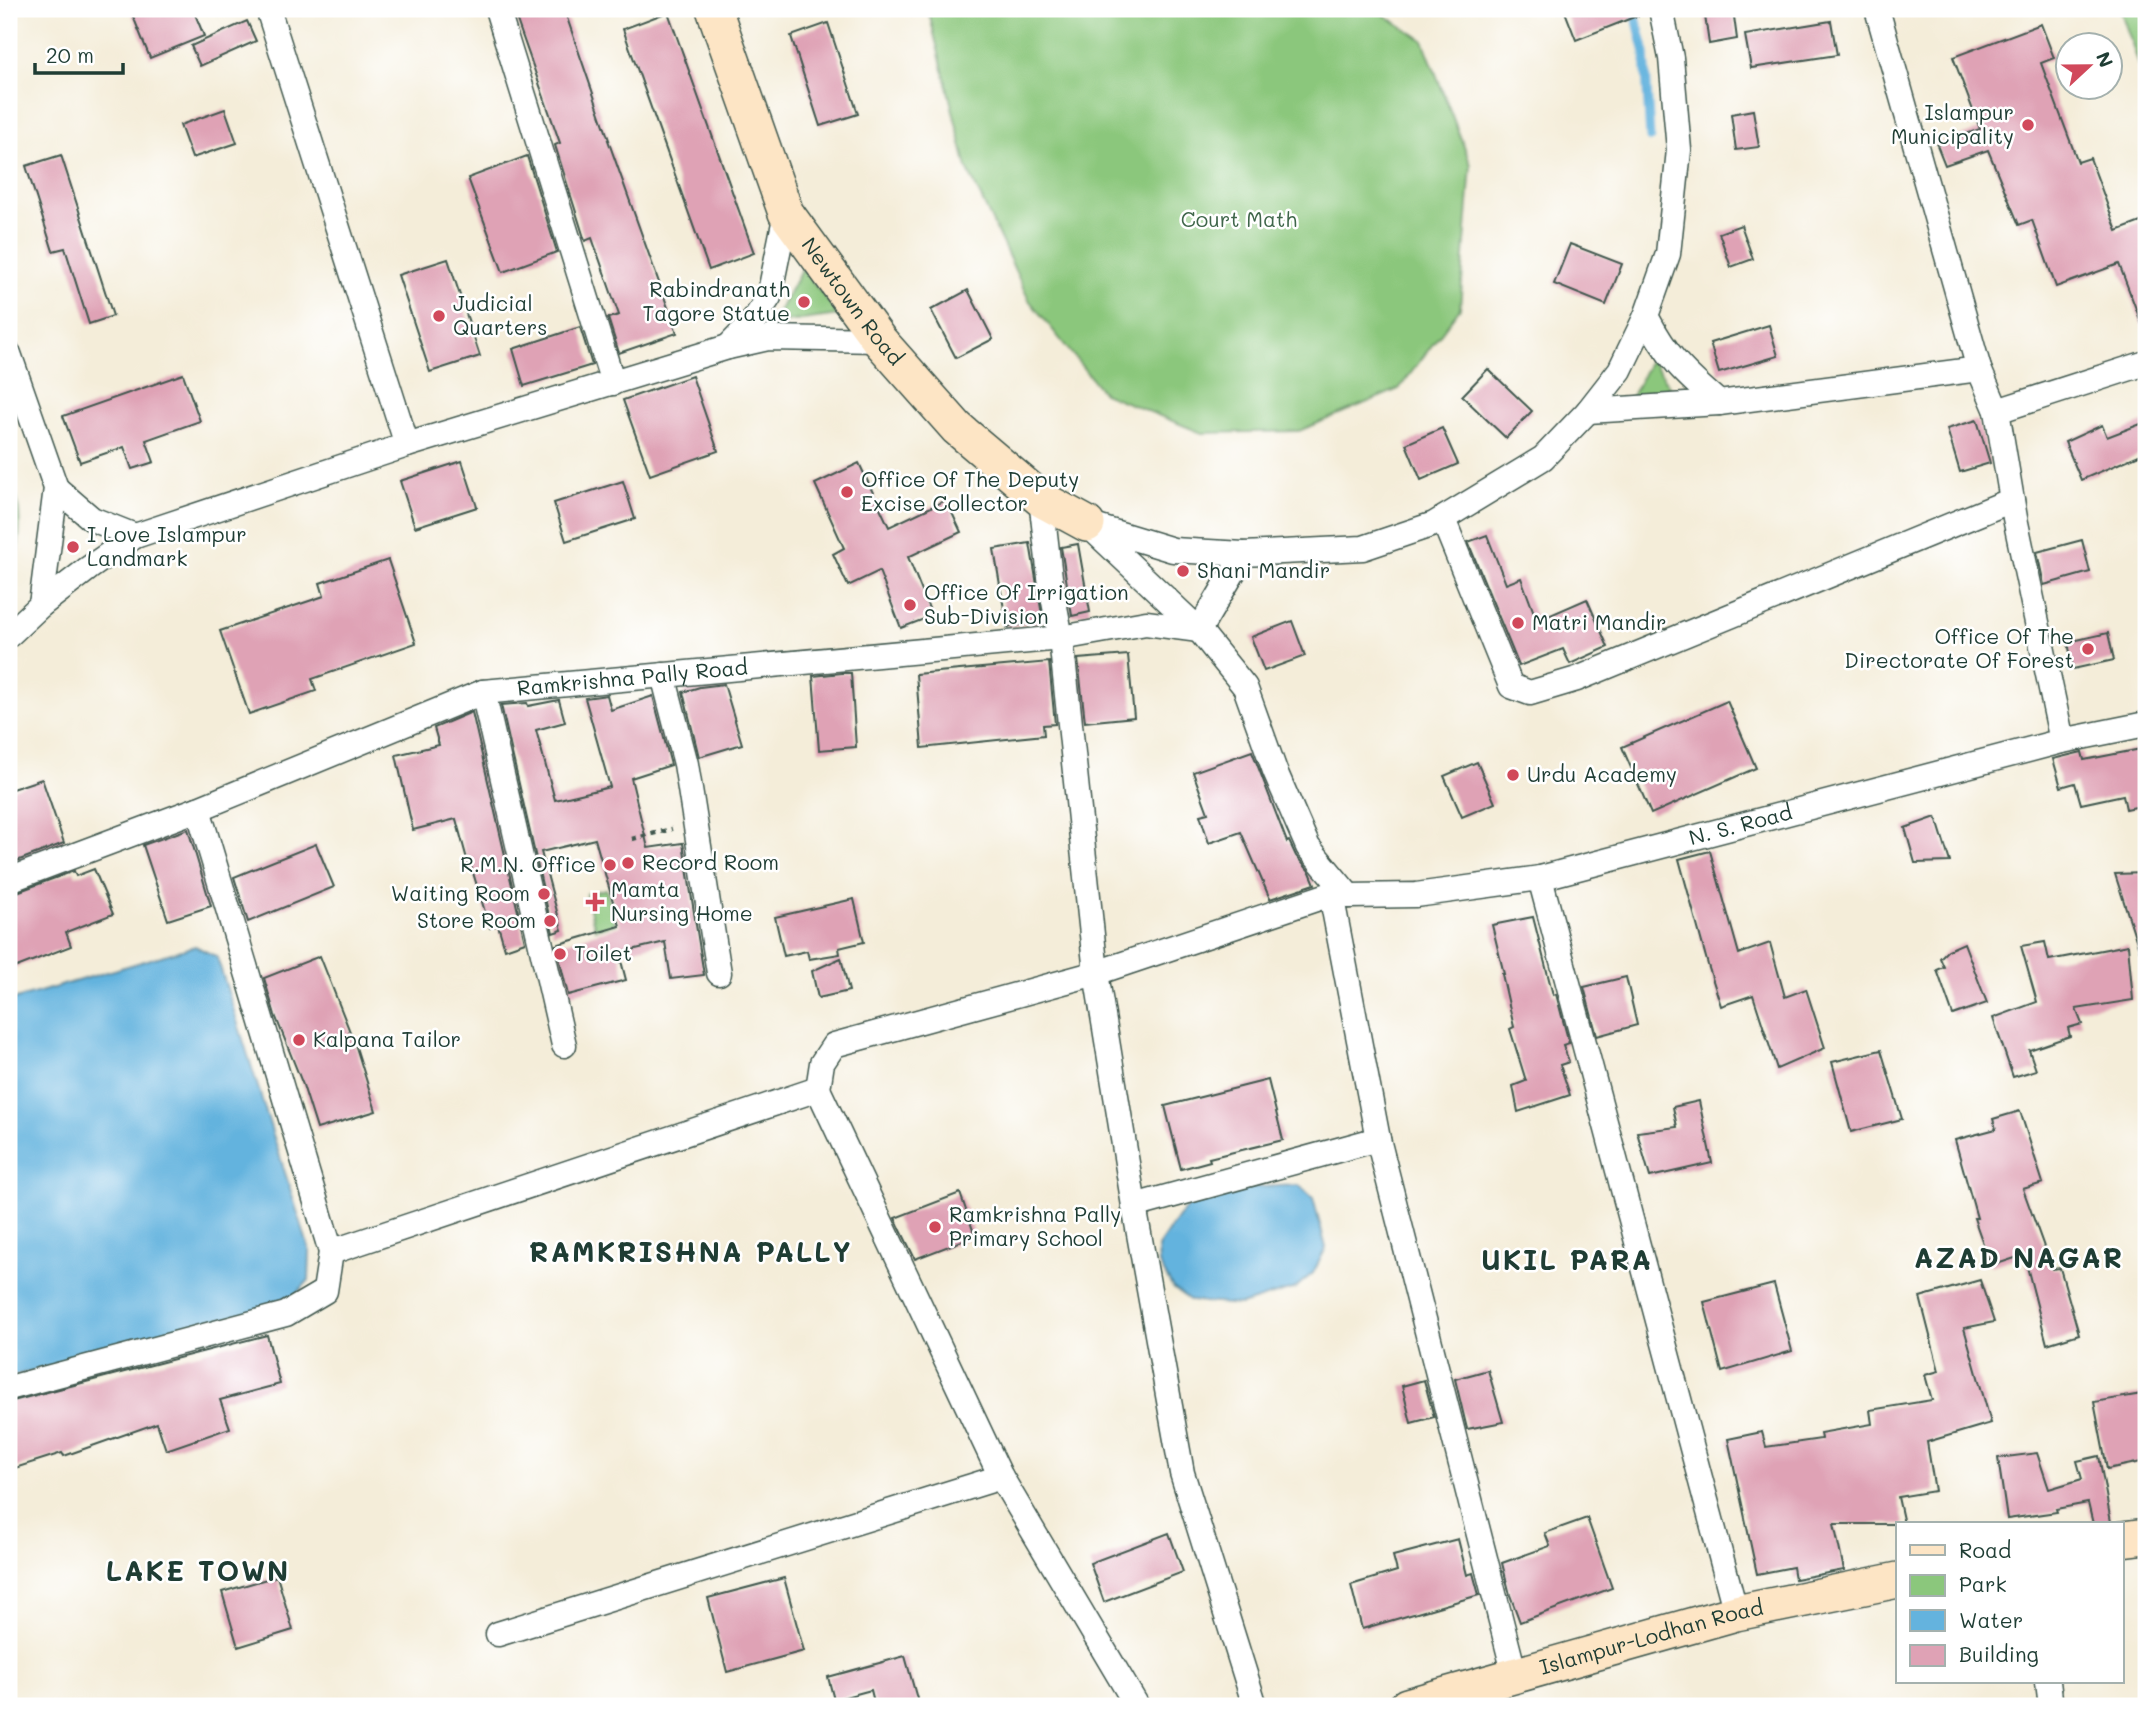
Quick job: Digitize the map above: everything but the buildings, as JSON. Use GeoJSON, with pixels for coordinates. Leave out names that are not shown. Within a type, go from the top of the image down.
{"type":"FeatureCollection","features":[{"type":"Feature","properties":{"kind":"street"},"geometry":{"type":"LineString","coordinates":[[268,9],[407,445]]}},
{"type":"Feature","properties":{"kind":"street"},"geometry":{"type":"LineString","coordinates":[[496,9],[613,383]]}},
{"type":"Feature","properties":{"kind":"street","name":"Newtown Road"},"geometry":{"type":"LineString","coordinates":[[714,9],[786,213],[879,340],[957,428],[1041,499],[1087,524]]}},
{"type":"Feature","properties":{"kind":"street"},"geometry":{"type":"LineString","coordinates":[[1087,524],[1173,550],[1244,554],[1363,548],[1434,524],[1543,458],[1588,411],[1620,370],[1646,316],[1668,254],[1679,150],[1671,58],[1661,9]]}},
{"type":"Feature","properties":{"kind":"street"},"geometry":{"type":"LineString","coordinates":[[1877,9],[1979,369],[1997,411],[2012,500],[2062,741]]}},
{"type":"Feature","properties":{"kind":"street"},"geometry":{"type":"LineString","coordinates":[[728,347],[754,320],[769,297],[786,213]]}},
{"type":"Feature","properties":{"kind":"street"},"geometry":{"type":"LineString","coordinates":[[1646,316],[1660,344],[1684,373],[1719,403]]}},
{"type":"Feature","properties":{"kind":"street"},"geometry":{"type":"LineString","coordinates":[[9,635],[41,605],[135,536],[407,445],[728,347],[768,338],[879,340]]}},
{"type":"Feature","properties":{"kind":"street"},"geometry":{"type":"LineString","coordinates":[[9,354],[56,488],[41,605]]}},
{"type":"Feature","properties":{"kind":"street"},"geometry":{"type":"LineString","coordinates":[[1997,411],[2146,363]]}},
{"type":"Feature","properties":{"kind":"street"},"geometry":{"type":"LineString","coordinates":[[1588,411],[1719,403],[1979,369]]}},
{"type":"Feature","properties":{"kind":"street"},"geometry":{"type":"LineString","coordinates":[[56,488],[92,519],[135,536]]}},
{"type":"Feature","properties":{"kind":"street"},"geometry":{"type":"LineString","coordinates":[[1041,499],[1051,586],[1061,638],[1096,973],[1134,1206],[1182,1473],[1255,1706]]}},
{"type":"Feature","properties":{"kind":"street"},"geometry":{"type":"LineString","coordinates":[[1443,519],[1511,686],[1530,693],[1577,679],[2012,500]]}},
{"type":"Feature","properties":{"kind":"street"},"geometry":{"type":"LineString","coordinates":[[1087,524],[1199,630],[1245,687],[1275,771],[1308,847],[1340,895],[1378,1139],[1515,1676]]}},
{"type":"Feature","properties":{"kind":"street"},"geometry":{"type":"LineString","coordinates":[[1199,630],[1244,554]]}},
{"type":"Feature","properties":{"kind":"street","name":"Ramkrishna Pally Road"},"geometry":{"type":"LineString","coordinates":[[9,880],[198,808],[483,692],[1061,638],[1146,623],[1199,630]]}},
{"type":"Feature","properties":{"kind":"street"},"geometry":{"type":"LineString","coordinates":[[663,675],[686,764],[719,973]]}},
{"type":"Feature","properties":{"kind":"street"},"geometry":{"type":"LineString","coordinates":[[483,692],[564,1045]]}},
{"type":"Feature","properties":{"kind":"street","name":"N. S. Road"},"geometry":{"type":"LineString","coordinates":[[818,1089],[822,1063],[834,1045],[1096,973],[1340,895],[1416,895],[1540,878],[2062,741],[2146,724]]}},
{"type":"Feature","properties":{"kind":"street"},"geometry":{"type":"LineString","coordinates":[[9,1388],[286,1314],[325,1291],[331,1252],[198,808]]}},
{"type":"Feature","properties":{"kind":"street"},"geometry":{"type":"LineString","coordinates":[[1540,878],[1736,1613]]}},
{"type":"Feature","properties":{"kind":"street"},"geometry":{"type":"LineString","coordinates":[[331,1252],[818,1089],[1002,1477],[1137,1706]]}},
{"type":"Feature","properties":{"kind":"street"},"geometry":{"type":"LineString","coordinates":[[1134,1206],[1378,1139]]}},
{"type":"Feature","properties":{"kind":"street"},"geometry":{"type":"LineString","coordinates":[[498,1634],[1002,1477]]}},
{"type":"Feature","properties":{"kind":"street"},"geometry":{"type":"LineString","coordinates":[[2124,1539],[2146,1536]]}},
{"type":"Feature","properties":{"kind":"street","name":"Islampur-Lodhan Road"},"geometry":{"type":"LineString","coordinates":[[1407,1706],[1736,1613],[1896,1580]]}},
{"type":"Feature","properties":{"kind":"street"},"geometry":{"type":"LineString","coordinates":[[2048,1684],[2051,1706]]}},
{"type":"Feature","properties":{"kind":"path"},"geometry":{"type":"LineString","coordinates":[[632,839],[696,823]]}},
{"type":"Feature","properties":{"kind":"green space","name":"Court Math"},"geometry":{"type":"Polygon","coordinates":[[[928,9],[1375,9],[1423,40],[1471,165],[1460,308],[1399,389],[1299,431],[1202,433],[1103,393],[1029,300],[967,168],[928,9]]]}},
{"type":"Feature","properties":{"kind":"green space"},"geometry":{"type":"Polygon","coordinates":[[[2120,9],[2146,9],[2146,85],[2120,9]]]}},
{"type":"Feature","properties":{"kind":"green space"},"geometry":{"type":"Polygon","coordinates":[[[802,269],[839,315],[772,324],[802,269]]]}},
{"type":"Feature","properties":{"kind":"green space"},"geometry":{"type":"Polygon","coordinates":[[[1651,359],[1674,393],[1630,400],[1651,359]]]}},
{"type":"Feature","properties":{"kind":"green space"},"geometry":{"type":"Polygon","coordinates":[[[9,473],[18,505],[20,527],[9,593],[9,473]]]}},
{"type":"Feature","properties":{"kind":"green space"},"geometry":{"type":"Polygon","coordinates":[[[606,889],[615,924],[595,929],[586,894],[606,889]]]}},
{"type":"Feature","properties":{"kind":"water"},"geometry":{"type":"Polygon","coordinates":[[[195,946],[217,957],[310,1252],[309,1280],[288,1303],[9,1377],[9,1001],[195,946]]]}},
{"type":"Feature","properties":{"kind":"water"},"geometry":{"type":"Polygon","coordinates":[[[1299,1185],[1313,1198],[1326,1248],[1313,1273],[1295,1288],[1241,1305],[1191,1301],[1173,1288],[1159,1264],[1158,1247],[1189,1205],[1236,1188],[1299,1185]]]}},
{"type":"Feature","properties":{"kind":"waterway"},"geometry":{"type":"LineString","coordinates":[[1634,9],[1645,53],[1650,138]]}},
{"type":"Feature","properties":{"kind":"place","name":"Islampur Municipality"},"geometry":{"type":"Point","coordinates":[2028,125]}},
{"type":"Feature","properties":{"kind":"place","name":"Rabindranath Tagore Statue"},"geometry":{"type":"Point","coordinates":[804,302]}},
{"type":"Feature","properties":{"kind":"place","name":"Judicial Quarters"},"geometry":{"type":"Point","coordinates":[439,316]}},
{"type":"Feature","properties":{"kind":"place","name":"Office Of The Deputy Excise Collector"},"geometry":{"type":"Point","coordinates":[847,492]}},
{"type":"Feature","properties":{"kind":"place","name":"I Love Islampur Landmark"},"geometry":{"type":"Point","coordinates":[73,547]}},
{"type":"Feature","properties":{"kind":"place","name":"Shani Mandir"},"geometry":{"type":"Point","coordinates":[1183,571]}},
{"type":"Feature","properties":{"kind":"place","name":"Office Of Irrigation Sub-Division"},"geometry":{"type":"Point","coordinates":[910,605]}},
{"type":"Feature","properties":{"kind":"place","name":"Matri Mandir"},"geometry":{"type":"Point","coordinates":[1518,623]}},
{"type":"Feature","properties":{"kind":"place","name":"Office Of The Directorate Of Forest"},"geometry":{"type":"Point","coordinates":[2088,649]}},
{"type":"Feature","properties":{"kind":"place","name":"Urdu Academy"},"geometry":{"type":"Point","coordinates":[1513,775]}},
{"type":"Feature","properties":{"kind":"place","name":"Record Room"},"geometry":{"type":"Point","coordinates":[628,863]}},
{"type":"Feature","properties":{"kind":"place","name":"R.M.N. Office"},"geometry":{"type":"Point","coordinates":[610,865]}},
{"type":"Feature","properties":{"kind":"place","name":"Waiting Room"},"geometry":{"type":"Point","coordinates":[544,894]}},
{"type":"Feature","properties":{"kind":"place","name":"Mamta Nursing Home"},"geometry":{"type":"Point","coordinates":[595,902]}},
{"type":"Feature","properties":{"kind":"place","name":"Store Room"},"geometry":{"type":"Point","coordinates":[550,921]}},
{"type":"Feature","properties":{"kind":"place","name":"Toilet"},"geometry":{"type":"Point","coordinates":[560,954]}},
{"type":"Feature","properties":{"kind":"place","name":"Kalpana Tailor"},"geometry":{"type":"Point","coordinates":[299,1040]}},
{"type":"Feature","properties":{"kind":"place","name":"Ramkrishna Pally Primary School"},"geometry":{"type":"Point","coordinates":[935,1227]}},
{"type":"Feature","properties":{"kind":"district","name":"RAMKRISHNA PALLY"},"geometry":{"type":"Point","coordinates":[691,1252]}},
{"type":"Feature","properties":{"kind":"district","name":"AZAD NAGAR"},"geometry":{"type":"Point","coordinates":[2019,1258]}},
{"type":"Feature","properties":{"kind":"district","name":"UKIL PARA"},"geometry":{"type":"Point","coordinates":[1567,1260]}},
{"type":"Feature","properties":{"kind":"district","name":"LAKE TOWN"},"geometry":{"type":"Point","coordinates":[198,1571]}}]}
